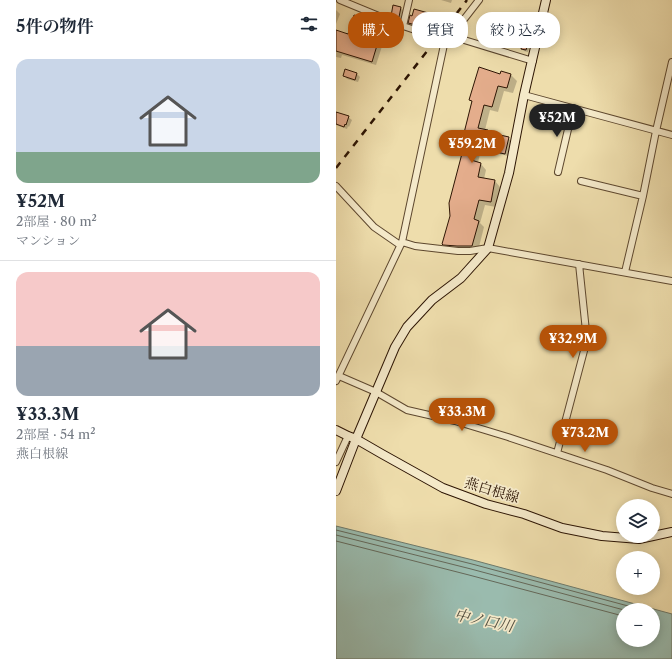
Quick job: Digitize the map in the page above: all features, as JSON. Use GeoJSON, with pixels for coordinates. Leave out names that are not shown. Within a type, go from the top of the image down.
{"type":"FeatureCollection","features":[{"type":"Feature","properties":{"kind":"street"},"geometry":{"type":"LineString","coordinates":[[340,0],[369,12]]}},
{"type":"Feature","properties":{"kind":"street"},"geometry":{"type":"LineString","coordinates":[[404,22],[409,0]]}},
{"type":"Feature","properties":{"kind":"street"},"geometry":{"type":"LineString","coordinates":[[468,14],[479,0]]}},
{"type":"Feature","properties":{"kind":"street"},"geometry":{"type":"LineString","coordinates":[[336,491],[356,438],[395,347],[407,327],[432,300],[462,278],[488,248],[509,173],[524,95],[546,0]]}},
{"type":"Feature","properties":{"kind":"street"},"geometry":{"type":"LineString","coordinates":[[468,41],[533,61]]}},
{"type":"Feature","properties":{"kind":"street"},"geometry":{"type":"LineString","coordinates":[[443,48],[401,243],[337,379],[376,392],[407,410],[454,421],[508,437],[607,470],[652,488],[672,494]]}},
{"type":"Feature","properties":{"kind":"street"},"geometry":{"type":"LineString","coordinates":[[625,272],[672,62]]}},
{"type":"Feature","properties":{"kind":"street"},"geometry":{"type":"LineString","coordinates":[[524,95],[672,135]]}},
{"type":"Feature","properties":{"kind":"street"},"geometry":{"type":"LineString","coordinates":[[558,172],[574,108]]}},
{"type":"Feature","properties":{"kind":"street"},"geometry":{"type":"LineString","coordinates":[[581,181],[643,196]]}},
{"type":"Feature","properties":{"kind":"street"},"geometry":{"type":"LineString","coordinates":[[336,186],[374,227],[401,243],[458,251],[488,248],[672,281]]}},
{"type":"Feature","properties":{"kind":"street"},"geometry":{"type":"LineString","coordinates":[[557,453],[585,347],[586,331],[579,264]]}},
{"type":"Feature","properties":{"kind":"street","name":"燕白根線"},"geometry":{"type":"LineString","coordinates":[[336,430],[356,438],[443,488],[486,504],[524,514],[562,528],[602,536],[616,537]]}},
{"type":"Feature","properties":{"kind":"street"},"geometry":{"type":"LineString","coordinates":[[336,462],[348,436]]}},
{"type":"Feature","properties":{"kind":"street","name":"燕白根線"},"geometry":{"type":"LineString","coordinates":[[660,535],[672,532]]}},
{"type":"Feature","properties":{"kind":"water","name":"中ノ口川"},"geometry":{"type":"Polygon","coordinates":[[[336,526],[473,560],[631,603],[616,603],[616,647],[660,647],[660,611],[672,614],[672,659],[336,659],[336,526]]]}},
{"type":"Feature","properties":{"kind":"building"},"geometry":{"type":"Polygon","coordinates":[[[393,5],[401,7],[400,12],[392,12],[393,5]]]}},
{"type":"Feature","properties":{"kind":"building"},"geometry":{"type":"Polygon","coordinates":[[[414,9],[425,12],[413,12],[414,9]]]}},
{"type":"Feature","properties":{"kind":"building"},"geometry":{"type":"Polygon","coordinates":[[[410,15],[412,16],[412,24],[408,23],[410,15]]]}},
{"type":"Feature","properties":{"kind":"building"},"geometry":{"type":"Polygon","coordinates":[[[336,30],[348,34],[348,48],[376,48],[372,62],[336,51],[336,30]]]}},
{"type":"Feature","properties":{"kind":"building"},"geometry":{"type":"Polygon","coordinates":[[[479,67],[500,74],[501,71],[511,74],[507,88],[498,86],[492,107],[484,105],[478,128],[488,130],[485,141],[476,139],[471,160],[481,163],[478,177],[495,180],[491,202],[479,200],[474,219],[479,221],[472,246],[443,245],[442,244],[450,216],[449,203],[465,142],[462,141],[472,101],[469,100],[479,67]]]}},
{"type":"Feature","properties":{"kind":"building"},"geometry":{"type":"Polygon","coordinates":[[[345,69],[357,73],[355,80],[343,76],[345,69]]]}},
{"type":"Feature","properties":{"kind":"building"},"geometry":{"type":"Polygon","coordinates":[[[336,112],[349,116],[344,127],[336,124],[336,112]]]}},
{"type":"Feature","properties":{"kind":"building"},"geometry":{"type":"Polygon","coordinates":[[[500,135],[509,137],[505,154],[496,152],[500,135]]]}},
{"type":"Feature","properties":{"kind":"railway"},"geometry":{"type":"LineString","coordinates":[[336,168],[467,0]]}}]}
